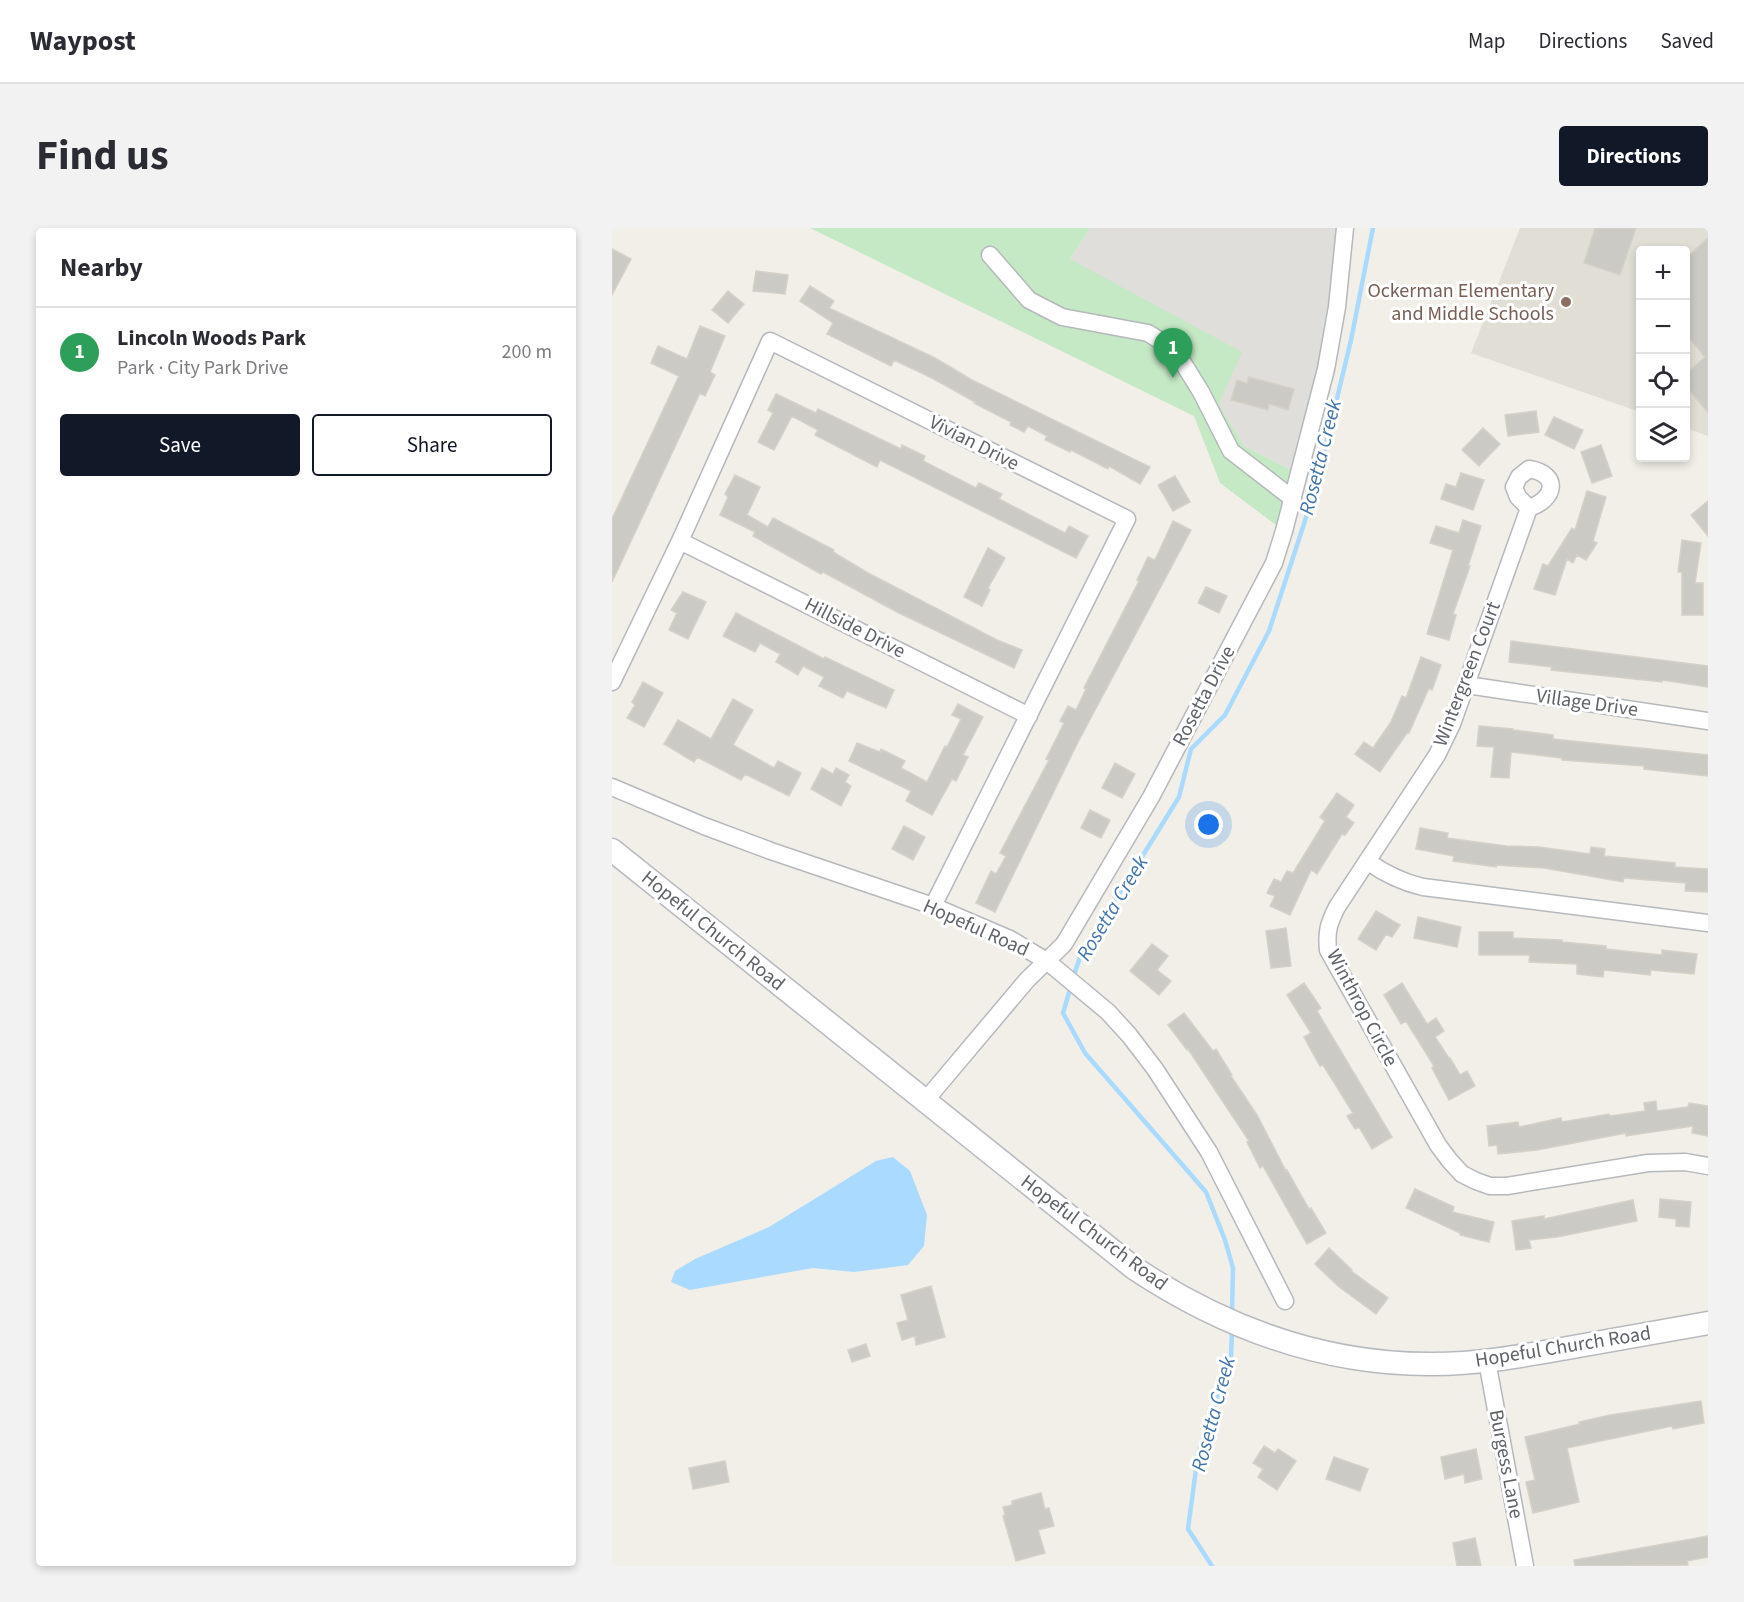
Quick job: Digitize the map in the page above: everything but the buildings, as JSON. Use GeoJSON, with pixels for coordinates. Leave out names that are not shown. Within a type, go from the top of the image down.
{"type":"FeatureCollection","features":[{"type":"Feature","properties":{"kind":"main road","name":"Hopeful Church Road"},"geometry":{"type":"LineString","coordinates":[[612,850],[1134,1268],[1206,1311],[1276,1340],[1322,1352],[1371,1360],[1434,1364],[1487,1361],[1708,1323]]}},
{"type":"Feature","properties":{"kind":"street","name":"Rosetta Drive"},"geometry":{"type":"LineString","coordinates":[[925,1101],[1027,980],[1064,944],[1151,797],[1274,563],[1293,500],[1326,369],[1337,307],[1345,228]]}},
{"type":"Feature","properties":{"kind":"street"},"geometry":{"type":"LineString","coordinates":[[990,255],[1029,300],[1062,317],[1148,333],[1175,350],[1201,392],[1231,451],[1293,500]]}},
{"type":"Feature","properties":{"kind":"street","name":"Vivian Drive"},"geometry":{"type":"LineString","coordinates":[[612,682],[680,541],[770,341],[1126,519],[933,906]]}},
{"type":"Feature","properties":{"kind":"street","name":"Wintergreen Court"},"geometry":{"type":"LineString","coordinates":[[1367,861],[1437,755],[1452,724],[1529,508]]}},
{"type":"Feature","properties":{"kind":"street","name":"Hillside Drive"},"geometry":{"type":"LineString","coordinates":[[680,541],[1029,716]]}},
{"type":"Feature","properties":{"kind":"street","name":"Village Drive"},"geometry":{"type":"LineString","coordinates":[[1467,686],[1708,721]]}},
{"type":"Feature","properties":{"kind":"street","name":"Hopeful Road"},"geometry":{"type":"LineString","coordinates":[[612,787],[704,826],[771,851],[933,906],[1010,939],[1048,962],[1108,1012],[1155,1069],[1209,1152],[1285,1301]]}},
{"type":"Feature","properties":{"kind":"street"},"geometry":{"type":"LineString","coordinates":[[1367,861],[1402,883],[1423,887],[1708,923]]}},
{"type":"Feature","properties":{"kind":"street","name":"Winthrop Circle"},"geometry":{"type":"LineString","coordinates":[[1367,861],[1330,920],[1326,934],[1328,950],[1438,1145],[1462,1174],[1490,1186],[1507,1186],[1648,1163],[1685,1162],[1708,1166]]}},
{"type":"Feature","properties":{"kind":"street","name":"Burgess Lane"},"geometry":{"type":"LineString","coordinates":[[1487,1361],[1525,1566]]}},
{"type":"Feature","properties":{"kind":"shaded area"},"geometry":{"type":"Polygon","coordinates":[[[1090,228],[1345,228],[1299,474],[1244,446],[1219,404],[1070,259],[1090,228]]]}},
{"type":"Feature","properties":{"kind":"shaded area","name":"Ockerman Elementary and Middle Schools"},"geometry":{"type":"Polygon","coordinates":[[[1520,228],[1708,228],[1708,436],[1690,429],[1690,246],[1636,246],[1636,411],[1471,353],[1520,228]]]}},
{"type":"Feature","properties":{"kind":"green space"},"geometry":{"type":"Polygon","coordinates":[[[810,228],[1090,228],[1070,259],[1242,352],[1219,404],[1244,446],[1299,474],[1284,531],[1220,483],[1194,416],[810,228]]]}},
{"type":"Feature","properties":{"kind":"water"},"geometry":{"type":"Polygon","coordinates":[[[893,1157],[910,1171],[927,1215],[924,1246],[908,1265],[854,1272],[813,1268],[690,1290],[671,1282],[675,1271],[695,1259],[769,1227],[876,1161],[893,1157]]]}},
{"type":"Feature","properties":{"kind":"waterway","name":"Rosetta Creek"},"geometry":{"type":"LineString","coordinates":[[1073,978],[1080,957],[1179,797],[1191,749],[1225,715],[1269,631],[1315,490],[1351,340],[1373,228]]}},
{"type":"Feature","properties":{"kind":"waterway","name":"Rosetta Creek"},"geometry":{"type":"LineString","coordinates":[[1071,986],[1063,1013],[1085,1053],[1206,1192],[1225,1240],[1233,1268],[1232,1314]]}},
{"type":"Feature","properties":{"kind":"waterway","name":"Rosetta Creek"},"geometry":{"type":"LineString","coordinates":[[1212,1566],[1188,1529],[1198,1454],[1231,1357],[1232,1329]]}},
{"type":"Feature","properties":{"kind":"place","name":"Ockerman Elementary and Middle Schools"},"geometry":{"type":"Point","coordinates":[1566,302]}},
{"type":"Feature","properties":{"kind":"place","name":"Lincoln Woods Park"},"geometry":{"type":"Point","coordinates":[1173,378]}}]}
